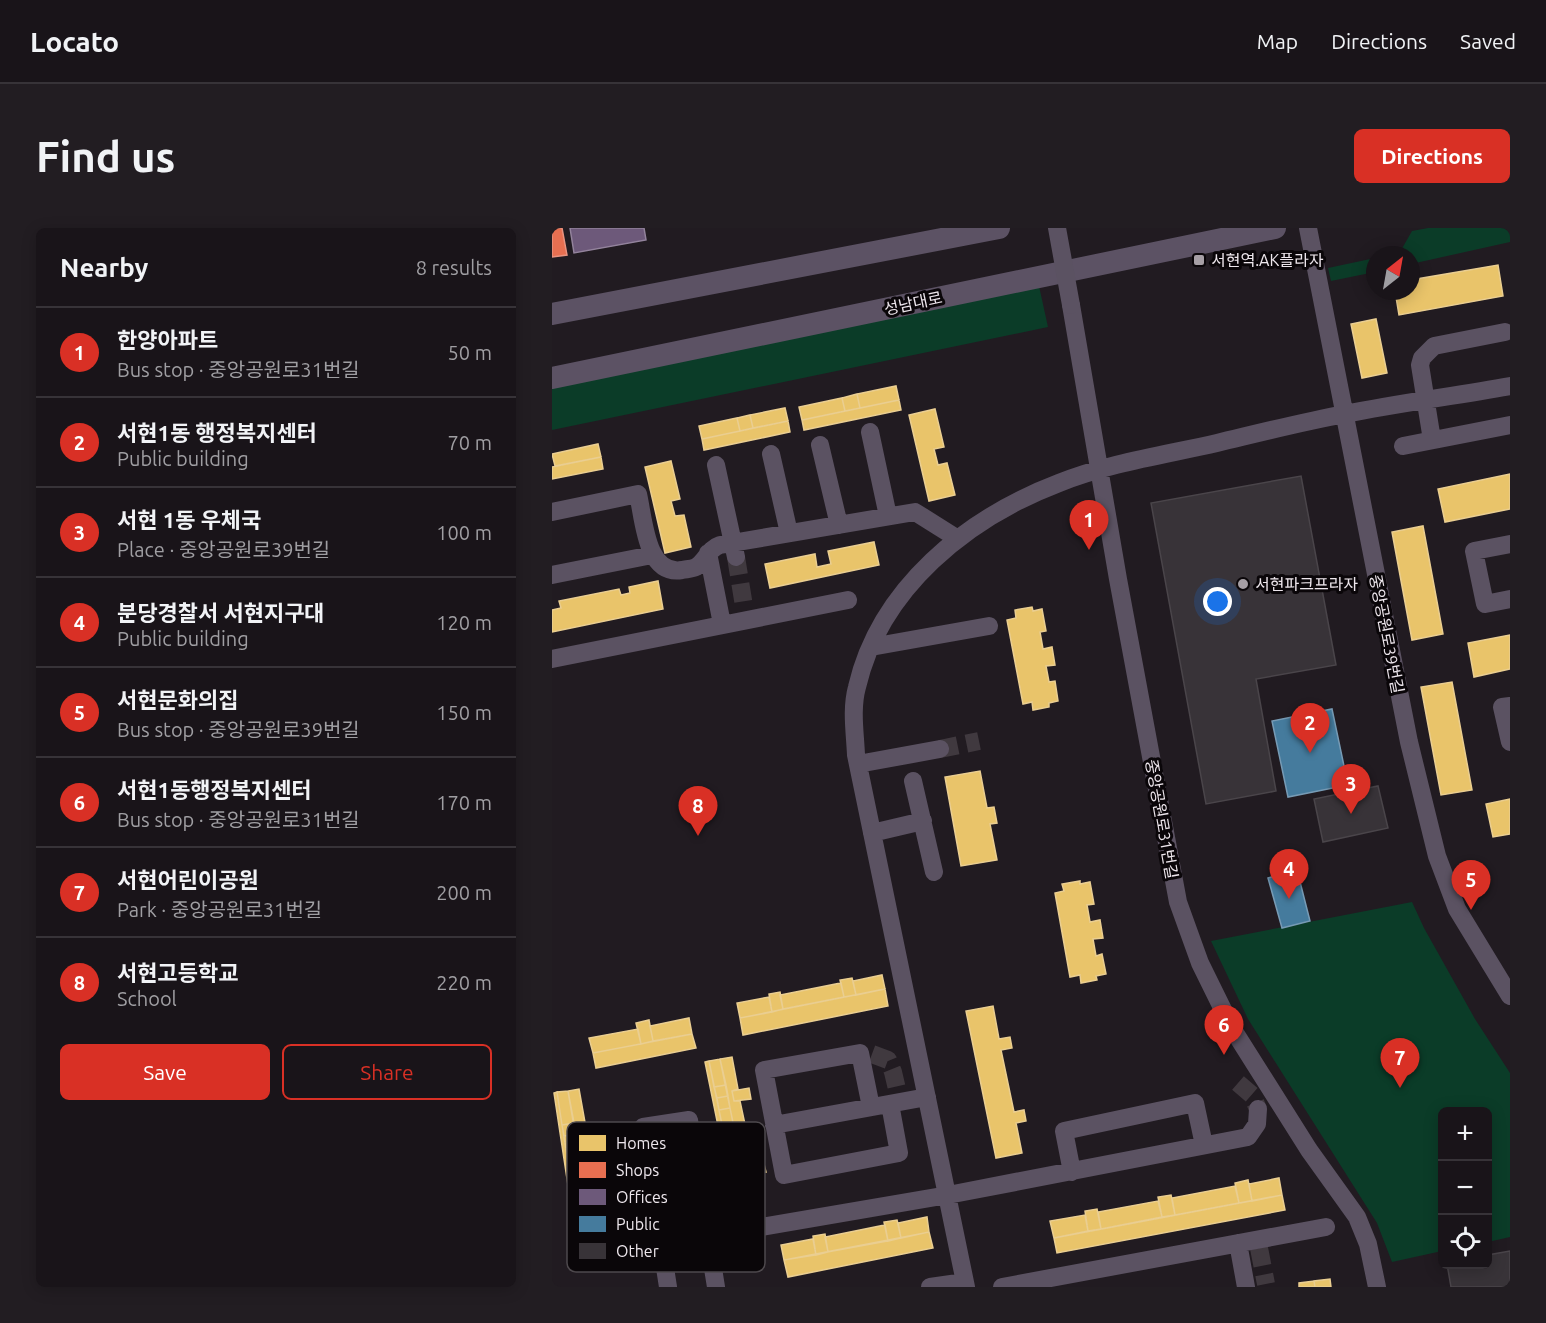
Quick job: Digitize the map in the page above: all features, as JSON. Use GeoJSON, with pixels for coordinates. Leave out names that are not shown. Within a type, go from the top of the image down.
{"type":"FeatureCollection","features":[{"type":"Feature","properties":{"kind":"main road"},"geometry":{"type":"LineString","coordinates":[[552,314],[999,228]]}},
{"type":"Feature","properties":{"kind":"main road","name":"성남대로"},"geometry":{"type":"LineString","coordinates":[[552,378],[1275,228]]}},
{"type":"Feature","properties":{"kind":"street","name":"중앙공원로31번길"},"geometry":{"type":"LineString","coordinates":[[1057,228],[1178,902],[1200,963],[1232,1028],[1302,1140],[1356,1217],[1368,1244],[1377,1287]]}},
{"type":"Feature","properties":{"kind":"street","name":"중앙공원로39번길"},"geometry":{"type":"LineString","coordinates":[[1308,228],[1346,413],[1382,614],[1406,731],[1437,856],[1457,909],[1510,996]]}},
{"type":"Feature","properties":{"kind":"street"},"geometry":{"type":"LineString","coordinates":[[1432,440],[1420,365],[1422,358],[1434,346],[1505,332]]}},
{"type":"Feature","properties":{"kind":"street"},"geometry":{"type":"LineString","coordinates":[[930,1287],[965,1284],[858,764],[854,709],[858,681],[871,647],[896,602],[912,580],[958,539],[1000,509],[1059,483],[1100,469],[1346,413],[1510,389]]}},
{"type":"Feature","properties":{"kind":"street"},"geometry":{"type":"LineString","coordinates":[[1403,446],[1510,425]]}},
{"type":"Feature","properties":{"kind":"street"},"geometry":{"type":"LineString","coordinates":[[870,432],[888,516]]}},
{"type":"Feature","properties":{"kind":"street"},"geometry":{"type":"LineString","coordinates":[[820,445],[839,525]]}},
{"type":"Feature","properties":{"kind":"street"},"geometry":{"type":"LineString","coordinates":[[771,454],[789,533]]}},
{"type":"Feature","properties":{"kind":"street"},"geometry":{"type":"LineString","coordinates":[[716,465],[735,549]]}},
{"type":"Feature","properties":{"kind":"street"},"geometry":{"type":"LineString","coordinates":[[552,512],[638,494],[652,555],[658,564],[667,570],[678,571],[695,567],[714,547],[735,549],[789,533],[915,512],[958,539]]}},
{"type":"Feature","properties":{"kind":"street"},"geometry":{"type":"LineString","coordinates":[[1510,544],[1474,551],[1485,604],[1510,598]]}},
{"type":"Feature","properties":{"kind":"street"},"geometry":{"type":"LineString","coordinates":[[708,553],[722,624]]}},
{"type":"Feature","properties":{"kind":"street"},"geometry":{"type":"LineString","coordinates":[[552,575],[652,555]]}},
{"type":"Feature","properties":{"kind":"street"},"geometry":{"type":"LineString","coordinates":[[552,658],[848,600]]}},
{"type":"Feature","properties":{"kind":"street"},"geometry":{"type":"LineString","coordinates":[[871,647],[988,626]]}},
{"type":"Feature","properties":{"kind":"street"},"geometry":{"type":"LineString","coordinates":[[1510,706],[1502,707],[1510,742]]}},
{"type":"Feature","properties":{"kind":"street"},"geometry":{"type":"LineString","coordinates":[[858,764],[940,749]]}},
{"type":"Feature","properties":{"kind":"street"},"geometry":{"type":"LineString","coordinates":[[913,781],[934,872]]}},
{"type":"Feature","properties":{"kind":"street"},"geometry":{"type":"LineString","coordinates":[[872,833],[922,821]]}},
{"type":"Feature","properties":{"kind":"street"},"geometry":{"type":"LineString","coordinates":[[871,1107],[860,1053],[764,1071],[784,1175],[899,1153],[895,1098]]}},
{"type":"Feature","properties":{"kind":"street"},"geometry":{"type":"LineString","coordinates":[[774,1125],[871,1107],[895,1098],[927,1097]]}},
{"type":"Feature","properties":{"kind":"street"},"geometry":{"type":"LineString","coordinates":[[1072,1172],[1064,1131],[1196,1103],[1203,1146]]}},
{"type":"Feature","properties":{"kind":"street"},"geometry":{"type":"LineString","coordinates":[[765,1226],[948,1195],[1248,1137],[1257,1124],[1258,1109]]}},
{"type":"Feature","properties":{"kind":"street"},"geometry":{"type":"LineString","coordinates":[[676,1122],[689,1120],[689,1122]]}},
{"type":"Feature","properties":{"kind":"street"},"geometry":{"type":"LineString","coordinates":[[1002,1287],[1089,1279],[1238,1243],[1258,1244],[1326,1227]]}},
{"type":"Feature","properties":{"kind":"street"},"geometry":{"type":"LineString","coordinates":[[1238,1243],[1246,1287]]}},
{"type":"Feature","properties":{"kind":"street"},"geometry":{"type":"LineString","coordinates":[[666,1272],[668,1287]]}},
{"type":"Feature","properties":{"kind":"street"},"geometry":{"type":"LineString","coordinates":[[714,1272],[716,1287]]}},
{"type":"Feature","properties":{"kind":"green space"},"geometry":{"type":"Polygon","coordinates":[[[1428,228],[1510,228],[1510,242],[1420,262],[1420,246],[1403,246],[1412,231],[1428,228]]]}},
{"type":"Feature","properties":{"kind":"green space"},"geometry":{"type":"Polygon","coordinates":[[[1366,260],[1366,274],[1331,281],[1328,268],[1366,260]]]}},
{"type":"Feature","properties":{"kind":"green space"},"geometry":{"type":"Polygon","coordinates":[[[1039,286],[1048,327],[552,430],[552,387],[1039,286]]]}},
{"type":"Feature","properties":{"kind":"green space"},"geometry":{"type":"Polygon","coordinates":[[[1412,902],[1475,1019],[1510,1073],[1510,1237],[1492,1241],[1492,1107],[1438,1107],[1438,1252],[1392,1262],[1377,1223],[1248,1019],[1211,941],[1412,902]]]}},
{"type":"Feature","properties":{"kind":"building: Homes"},"geometry":{"type":"Polygon","coordinates":[[[1498,265],[1503,296],[1399,315],[1396,300],[1420,300],[1420,278],[1498,265]]]}},
{"type":"Feature","properties":{"kind":"building: Homes"},"geometry":{"type":"Polygon","coordinates":[[[1376,319],[1387,373],[1362,378],[1351,324],[1376,319]]]}},
{"type":"Feature","properties":{"kind":"building: Homes"},"geometry":{"type":"Polygon","coordinates":[[[896,386],[899,400],[860,408],[857,394],[896,386]]]}},
{"type":"Feature","properties":{"kind":"building: Homes"},"geometry":{"type":"Polygon","coordinates":[[[857,394],[860,408],[845,411],[842,398],[857,394]]]}},
{"type":"Feature","properties":{"kind":"building: Homes"},"geometry":{"type":"Polygon","coordinates":[[[842,398],[845,411],[802,420],[799,407],[842,398]]]}},
{"type":"Feature","properties":{"kind":"building: Homes"},"geometry":{"type":"Polygon","coordinates":[[[899,400],[901,410],[804,430],[802,420],[899,400]]]}},
{"type":"Feature","properties":{"kind":"building: Homes"},"geometry":{"type":"Polygon","coordinates":[[[785,408],[788,421],[753,428],[750,415],[785,408]]]}},
{"type":"Feature","properties":{"kind":"building: Homes"},"geometry":{"type":"Polygon","coordinates":[[[935,409],[944,447],[934,449],[938,465],[947,463],[955,495],[929,501],[909,415],[935,409]]]}},
{"type":"Feature","properties":{"kind":"building: Homes"},"geometry":{"type":"Polygon","coordinates":[[[750,415],[753,428],[740,431],[737,418],[750,415]]]}},
{"type":"Feature","properties":{"kind":"building: Homes"},"geometry":{"type":"Polygon","coordinates":[[[737,418],[740,431],[702,439],[699,426],[737,418]]]}},
{"type":"Feature","properties":{"kind":"building: Homes"},"geometry":{"type":"Polygon","coordinates":[[[788,421],[790,432],[704,450],[702,439],[788,421]]]}},
{"type":"Feature","properties":{"kind":"building: Homes"},"geometry":{"type":"Polygon","coordinates":[[[598,444],[601,457],[555,466],[552,454],[598,444]]]}},
{"type":"Feature","properties":{"kind":"building: Homes"},"geometry":{"type":"Polygon","coordinates":[[[601,457],[603,469],[552,479],[552,467],[601,457]]]}},
{"type":"Feature","properties":{"kind":"building: Homes"},"geometry":{"type":"Polygon","coordinates":[[[671,461],[680,499],[671,501],[675,516],[684,515],[691,547],[665,553],[645,467],[671,461]]]}},
{"type":"Feature","properties":{"kind":"building: Homes"},"geometry":{"type":"Polygon","coordinates":[[[1510,474],[1510,509],[1445,522],[1438,489],[1510,474]]]}},
{"type":"Feature","properties":{"kind":"building: Homes"},"geometry":{"type":"Polygon","coordinates":[[[1423,526],[1443,634],[1412,640],[1392,532],[1423,526]]]}},
{"type":"Feature","properties":{"kind":"building: Homes"},"geometry":{"type":"Polygon","coordinates":[[[874,542],[879,565],[770,588],[765,564],[815,554],[817,567],[831,564],[828,551],[874,542]]]}},
{"type":"Feature","properties":{"kind":"building: Homes"},"geometry":{"type":"Polygon","coordinates":[[[658,581],[663,609],[552,632],[552,610],[561,608],[559,601],[619,589],[621,595],[630,593],[629,587],[658,581]]]}},
{"type":"Feature","properties":{"kind":"building: Homes"},"geometry":{"type":"Polygon","coordinates":[[[1032,607],[1033,611],[1042,609],[1046,631],[1040,632],[1043,649],[1052,647],[1055,665],[1046,666],[1049,682],[1055,681],[1058,701],[1049,703],[1049,707],[1033,710],[1032,702],[1023,704],[1007,620],[1016,618],[1015,610],[1032,607]]]}},
{"type":"Feature","properties":{"kind":"building: Homes"},"geometry":{"type":"Polygon","coordinates":[[[1510,635],[1510,669],[1474,677],[1468,643],[1510,635]]]}},
{"type":"Feature","properties":{"kind":"building: Homes"},"geometry":{"type":"Polygon","coordinates":[[[1452,682],[1472,790],[1441,795],[1421,687],[1452,682]]]}},
{"type":"Feature","properties":{"kind":"building: Homes"},"geometry":{"type":"Polygon","coordinates":[[[980,771],[987,808],[994,807],[997,823],[990,824],[997,860],[961,866],[945,777],[980,771]]]}},
{"type":"Feature","properties":{"kind":"building: Homes"},"geometry":{"type":"Polygon","coordinates":[[[1510,799],[1510,834],[1493,837],[1486,804],[1510,799]]]}},
{"type":"Feature","properties":{"kind":"building: Homes"},"geometry":{"type":"Polygon","coordinates":[[[1080,881],[1080,884],[1090,882],[1094,904],[1087,905],[1090,922],[1100,920],[1103,938],[1093,939],[1096,956],[1102,954],[1106,974],[1096,976],[1097,980],[1081,983],[1080,975],[1070,977],[1055,893],[1064,891],[1062,884],[1080,881]]]}},
{"type":"Feature","properties":{"kind":"building: Homes"},"geometry":{"type":"Polygon","coordinates":[[[882,975],[885,989],[856,995],[853,981],[882,975]]]}},
{"type":"Feature","properties":{"kind":"building: Homes"},"geometry":{"type":"Polygon","coordinates":[[[852,978],[856,995],[844,997],[840,980],[852,978]]]}},
{"type":"Feature","properties":{"kind":"building: Homes"},"geometry":{"type":"Polygon","coordinates":[[[841,983],[844,997],[783,1009],[780,995],[841,983]]]}},
{"type":"Feature","properties":{"kind":"building: Homes"},"geometry":{"type":"Polygon","coordinates":[[[885,989],[888,1006],[743,1035],[740,1018],[885,989]]]}},
{"type":"Feature","properties":{"kind":"building: Homes"},"geometry":{"type":"Polygon","coordinates":[[[780,992],[783,1009],[772,1012],[769,994],[780,992]]]}},
{"type":"Feature","properties":{"kind":"building: Homes"},"geometry":{"type":"Polygon","coordinates":[[[769,997],[772,1012],[740,1018],[737,1003],[769,997]]]}},
{"type":"Feature","properties":{"kind":"building: Homes"},"geometry":{"type":"Polygon","coordinates":[[[993,1006],[999,1039],[1010,1037],[1012,1048],[1001,1050],[1014,1112],[1024,1110],[1026,1121],[1016,1123],[1022,1153],[996,1158],[966,1011],[993,1006]]]}},
{"type":"Feature","properties":{"kind":"building: Homes"},"geometry":{"type":"Polygon","coordinates":[[[689,1018],[692,1034],[653,1041],[650,1026],[689,1018]]]}},
{"type":"Feature","properties":{"kind":"building: Homes"},"geometry":{"type":"Polygon","coordinates":[[[649,1020],[653,1041],[641,1044],[636,1023],[649,1020]]]}},
{"type":"Feature","properties":{"kind":"building: Homes"},"geometry":{"type":"Polygon","coordinates":[[[638,1029],[641,1044],[593,1053],[589,1038],[638,1029]]]}},
{"type":"Feature","properties":{"kind":"building: Homes"},"geometry":{"type":"Polygon","coordinates":[[[692,1034],[696,1048],[596,1068],[593,1053],[692,1034]]]}},
{"type":"Feature","properties":{"kind":"building: Homes"},"geometry":{"type":"Polygon","coordinates":[[[732,1057],[738,1089],[732,1091],[734,1101],[740,1101],[744,1122],[733,1122],[720,1059],[732,1057]]]}},
{"type":"Feature","properties":{"kind":"building: Homes"},"geometry":{"type":"Polygon","coordinates":[[[720,1059],[726,1085],[714,1087],[709,1061],[720,1059]]]}},
{"type":"Feature","properties":{"kind":"building: Homes"},"geometry":{"type":"Polygon","coordinates":[[[709,1061],[721,1122],[717,1122],[705,1062],[709,1061]]]}},
{"type":"Feature","properties":{"kind":"building: Homes"},"geometry":{"type":"Polygon","coordinates":[[[726,1085],[728,1096],[717,1098],[714,1087],[726,1085]]]}},
{"type":"Feature","properties":{"kind":"building: Homes"},"geometry":{"type":"Polygon","coordinates":[[[749,1088],[751,1099],[734,1101],[732,1091],[749,1088]]]}},
{"type":"Feature","properties":{"kind":"building: Homes"},"geometry":{"type":"Polygon","coordinates":[[[579,1089],[585,1122],[573,1122],[568,1091],[579,1089]]]}},
{"type":"Feature","properties":{"kind":"building: Homes"},"geometry":{"type":"Polygon","coordinates":[[[568,1091],[574,1122],[562,1125],[557,1092],[568,1091]]]}},
{"type":"Feature","properties":{"kind":"building: Homes"},"geometry":{"type":"Polygon","coordinates":[[[557,1092],[567,1154],[567,1179],[554,1093],[557,1092]]]}},
{"type":"Feature","properties":{"kind":"building: Homes"},"geometry":{"type":"Polygon","coordinates":[[[728,1096],[730,1108],[719,1110],[717,1098],[728,1096]]]}},
{"type":"Feature","properties":{"kind":"building: Homes"},"geometry":{"type":"Polygon","coordinates":[[[730,1108],[733,1122],[721,1122],[719,1110],[730,1108]]]}},
{"type":"Feature","properties":{"kind":"building: Homes"},"geometry":{"type":"Polygon","coordinates":[[[567,1124],[567,1136],[564,1136],[562,1125],[567,1124]]]}},
{"type":"Feature","properties":{"kind":"building: Homes"},"geometry":{"type":"Polygon","coordinates":[[[564,1136],[567,1136],[567,1148],[566,1148],[564,1136]]]}},
{"type":"Feature","properties":{"kind":"building: Homes"},"geometry":{"type":"Polygon","coordinates":[[[1279,1178],[1282,1195],[1252,1201],[1249,1184],[1279,1178]]]}},
{"type":"Feature","properties":{"kind":"building: Homes"},"geometry":{"type":"Polygon","coordinates":[[[1248,1180],[1252,1201],[1239,1203],[1235,1183],[1248,1180]]]}},
{"type":"Feature","properties":{"kind":"building: Homes"},"geometry":{"type":"Polygon","coordinates":[[[1235,1186],[1239,1203],[1175,1215],[1172,1198],[1235,1186]]]}},
{"type":"Feature","properties":{"kind":"building: Homes"},"geometry":{"type":"Polygon","coordinates":[[[1171,1195],[1175,1215],[1162,1217],[1158,1197],[1171,1195]]]}},
{"type":"Feature","properties":{"kind":"building: Homes"},"geometry":{"type":"Polygon","coordinates":[[[1282,1195],[1285,1210],[1057,1253],[1054,1238],[1282,1195]]]}},
{"type":"Feature","properties":{"kind":"building: Homes"},"geometry":{"type":"Polygon","coordinates":[[[1158,1201],[1162,1217],[1101,1229],[1098,1212],[1158,1201]]]}},
{"type":"Feature","properties":{"kind":"building: Homes"},"geometry":{"type":"Polygon","coordinates":[[[1097,1209],[1101,1229],[1088,1231],[1085,1211],[1097,1209]]]}},
{"type":"Feature","properties":{"kind":"building: Homes"},"geometry":{"type":"Polygon","coordinates":[[[1085,1215],[1088,1231],[1054,1238],[1050,1221],[1085,1215]]]}},
{"type":"Feature","properties":{"kind":"building: Homes"},"geometry":{"type":"Polygon","coordinates":[[[927,1217],[929,1232],[901,1238],[898,1223],[927,1217]]]}},
{"type":"Feature","properties":{"kind":"building: Homes"},"geometry":{"type":"Polygon","coordinates":[[[897,1220],[901,1238],[888,1241],[884,1222],[897,1220]]]}},
{"type":"Feature","properties":{"kind":"building: Homes"},"geometry":{"type":"Polygon","coordinates":[[[885,1225],[888,1241],[828,1252],[825,1237],[885,1225]]]}},
{"type":"Feature","properties":{"kind":"building: Homes"},"geometry":{"type":"Polygon","coordinates":[[[929,1232],[933,1248],[788,1277],[784,1260],[929,1232]]]}},
{"type":"Feature","properties":{"kind":"building: Homes"},"geometry":{"type":"Polygon","coordinates":[[[825,1234],[828,1252],[816,1255],[813,1236],[825,1234]]]}},
{"type":"Feature","properties":{"kind":"building: Homes"},"geometry":{"type":"Polygon","coordinates":[[[813,1239],[816,1255],[784,1260],[781,1245],[813,1239]]]}},
{"type":"Feature","properties":{"kind":"building: Homes"},"geometry":{"type":"Polygon","coordinates":[[[1330,1279],[1331,1287],[1315,1287],[1314,1281],[1330,1279]]]}},
{"type":"Feature","properties":{"kind":"building: Homes"},"geometry":{"type":"Polygon","coordinates":[[[1314,1281],[1315,1287],[1299,1287],[1299,1283],[1314,1281]]]}},
{"type":"Feature","properties":{"kind":"building: Shops"},"geometry":{"type":"Polygon","coordinates":[[[552,228],[562,228],[567,255],[552,257],[552,228]]]}},
{"type":"Feature","properties":{"kind":"building: Offices"},"geometry":{"type":"Polygon","coordinates":[[[570,228],[644,228],[646,240],[574,253],[570,228]]]}},
{"type":"Feature","properties":{"kind":"building: Public"},"geometry":{"type":"Polygon","coordinates":[[[1332,709],[1348,785],[1288,797],[1272,721],[1332,709]]]}},
{"type":"Feature","properties":{"kind":"building: Public"},"geometry":{"type":"Polygon","coordinates":[[[1297,870],[1310,921],[1282,928],[1268,878],[1297,870]]]}},
{"type":"Feature","properties":{"kind":"building: Other","name":"서현파크프라자"},"geometry":{"type":"Polygon","coordinates":[[[1301,476],[1336,665],[1256,679],[1276,791],[1206,804],[1151,503],[1301,476]]]}},
{"type":"Feature","properties":{"kind":"building: Other"},"geometry":{"type":"Polygon","coordinates":[[[1378,786],[1388,828],[1323,842],[1314,799],[1378,786]]]}},
{"type":"Feature","properties":{"kind":"building: Other"},"geometry":{"type":"Polygon","coordinates":[[[1510,1251],[1510,1287],[1451,1287],[1448,1269],[1492,1269],[1492,1254],[1510,1251]]]}},
{"type":"Feature","properties":{"kind":"tunnel"},"geometry":{"type":"LineString","coordinates":[[736,557],[744,606]]}},
{"type":"Feature","properties":{"kind":"tunnel"},"geometry":{"type":"LineString","coordinates":[[940,749],[979,741]]}},
{"type":"Feature","properties":{"kind":"tunnel"},"geometry":{"type":"LineString","coordinates":[[872,1054],[888,1060],[897,1089]]}},
{"type":"Feature","properties":{"kind":"tunnel"},"geometry":{"type":"LineString","coordinates":[[1238,1083],[1252,1095],[1258,1109]]}},
{"type":"Feature","properties":{"kind":"tunnel"},"geometry":{"type":"LineString","coordinates":[[1259,1248],[1266,1284]]}},
{"type":"Feature","properties":{"kind":"place","name":"서현역.AK플라자"},"geometry":{"type":"Point","coordinates":[1199,260]}},
{"type":"Feature","properties":{"kind":"place","name":"한양아파트"},"geometry":{"type":"Point","coordinates":[1089,550]}},
{"type":"Feature","properties":{"kind":"place","name":"서현파크프라자"},"geometry":{"type":"Point","coordinates":[1243,584]}},
{"type":"Feature","properties":{"kind":"place","name":"서현1동 행정복지센터"},"geometry":{"type":"Point","coordinates":[1310,753]}},
{"type":"Feature","properties":{"kind":"place","name":"서현 1동 우체국"},"geometry":{"type":"Point","coordinates":[1351,814]}},
{"type":"Feature","properties":{"kind":"place","name":"서현고등학교"},"geometry":{"type":"Point","coordinates":[698,836]}},
{"type":"Feature","properties":{"kind":"place","name":"분당경찰서 서현지구대"},"geometry":{"type":"Point","coordinates":[1289,899]}},
{"type":"Feature","properties":{"kind":"place","name":"서현문화의집"},"geometry":{"type":"Point","coordinates":[1471,910]}},
{"type":"Feature","properties":{"kind":"place","name":"서현1동행정복지센터"},"geometry":{"type":"Point","coordinates":[1224,1055]}},
{"type":"Feature","properties":{"kind":"place","name":"서현어린이공원"},"geometry":{"type":"Point","coordinates":[1400,1088]}}]}
